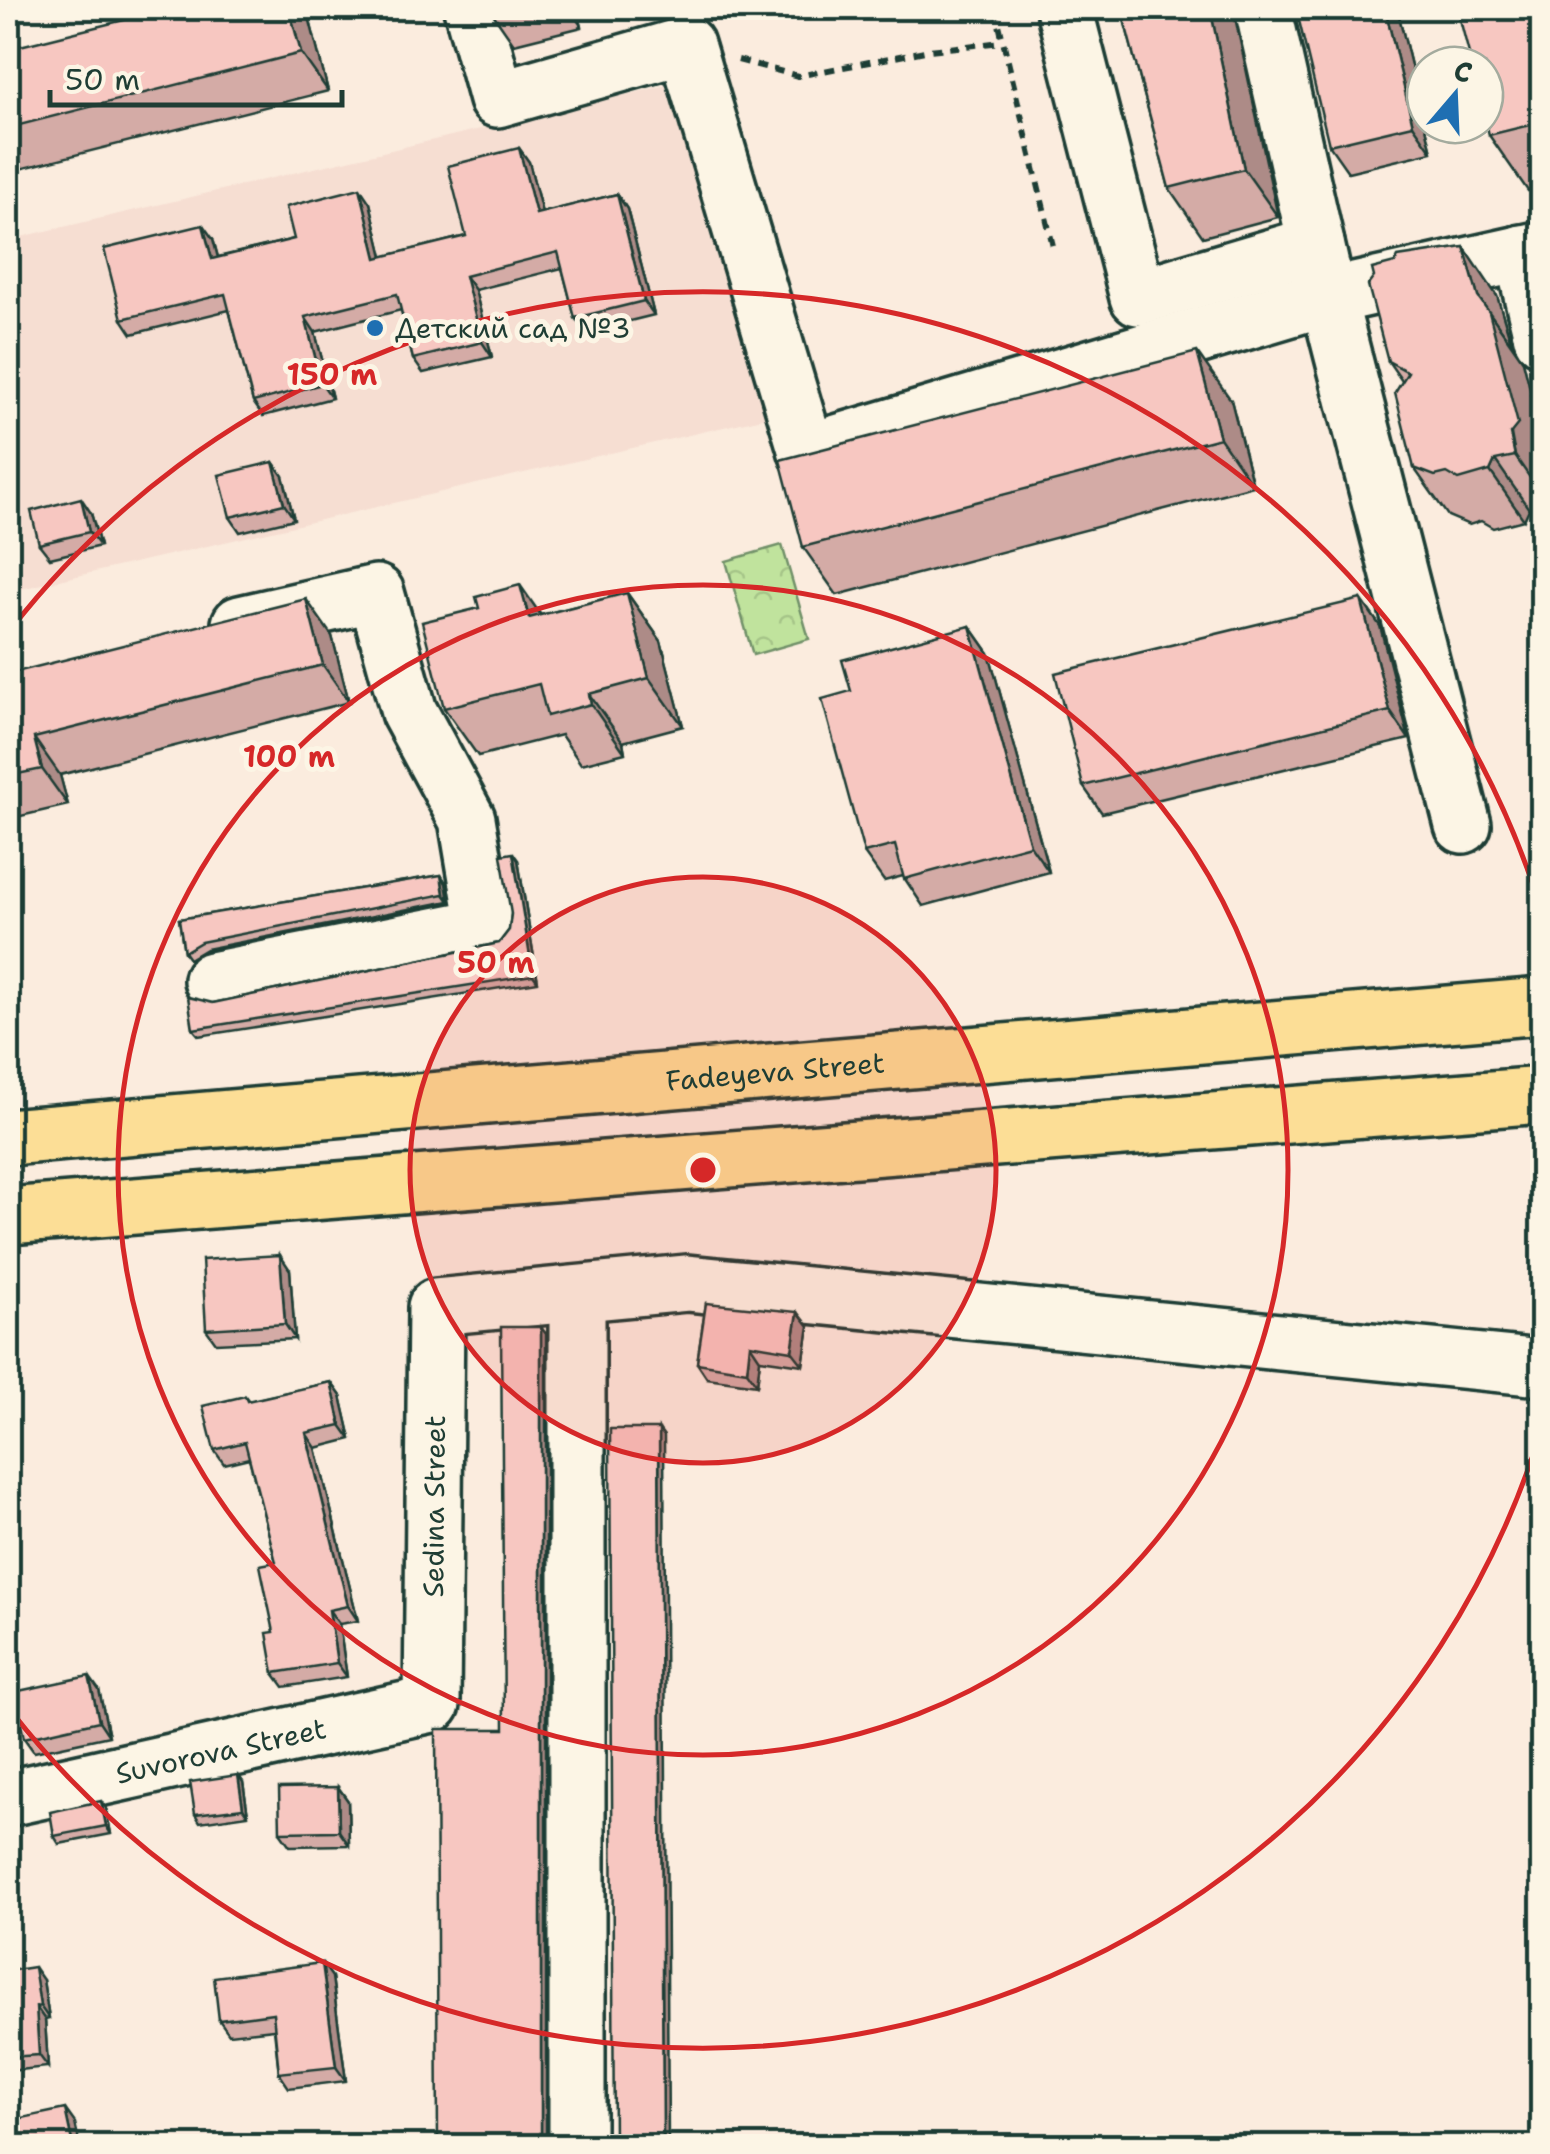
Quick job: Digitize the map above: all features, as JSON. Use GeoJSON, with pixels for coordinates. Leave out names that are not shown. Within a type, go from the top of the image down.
{"type":"FeatureCollection","features":[{"type":"Feature","properties":{"kind":"main road","name":"Fadeyeva Street"},"geometry":{"type":"LineString","coordinates":[[8,1137],[1542,1006]]}},
{"type":"Feature","properties":{"kind":"main road"},"geometry":{"type":"LineString","coordinates":[[8,1216],[1542,1095]]}},
{"type":"Feature","properties":{"kind":"main road"},"geometry":{"type":"LineString","coordinates":[[76,1129],[100,1142],[111,1162],[109,1182],[91,1208]]}},
{"type":"Feature","properties":{"kind":"street"},"geometry":{"type":"LineString","coordinates":[[472,8],[497,99],[686,45],[807,452],[1328,296],[1532,251],[1542,338]]}},
{"type":"Feature","properties":{"kind":"street"},"geometry":{"type":"LineString","coordinates":[[1064,8],[1138,297],[1316,244]]}},
{"type":"Feature","properties":{"kind":"street"},"geometry":{"type":"LineString","coordinates":[[1263,8],[1328,296],[1463,825]]}},
{"type":"Feature","properties":{"kind":"street"},"geometry":{"type":"LineString","coordinates":[[182,638],[376,592],[409,712],[467,819],[485,926],[212,980]]}},
{"type":"Feature","properties":{"kind":"street"},"geometry":{"type":"LineString","coordinates":[[576,2146],[576,1294],[687,1283],[1542,1368]]}},
{"type":"Feature","properties":{"kind":"street","name":"Sedina Street"},"geometry":{"type":"LineString","coordinates":[[432,1704],[436,1307],[576,1294]]}},
{"type":"Feature","properties":{"kind":"street","name":"Suvorova Street"},"geometry":{"type":"LineString","coordinates":[[8,1798],[432,1704]]}},
{"type":"Feature","properties":{"kind":"path"},"geometry":{"type":"LineString","coordinates":[[995,8],[1054,250]]}},
{"type":"Feature","properties":{"kind":"path"},"geometry":{"type":"LineString","coordinates":[[686,45],[798,76],[930,50],[1002,42]]}},
{"type":"Feature","properties":{"kind":"shaded area","name":"Детский сад №3"},"geometry":{"type":"Polygon","coordinates":[[[676,83],[767,417],[8,592],[8,240],[676,83]]]}},
{"type":"Feature","properties":{"kind":"green space"},"geometry":{"type":"Polygon","coordinates":[[[782,545],[809,639],[753,655],[726,561],[782,545]]]}},
{"type":"Feature","properties":{"kind":"building"},"geometry":{"type":"Polygon","coordinates":[[[172,8],[289,8],[301,53],[8,128],[8,49],[172,8]]]}},
{"type":"Feature","properties":{"kind":"building"},"geometry":{"type":"Polygon","coordinates":[[[1121,8],[1210,8],[1244,169],[1169,188],[1121,8]]]}},
{"type":"Feature","properties":{"kind":"building"},"geometry":{"type":"Polygon","coordinates":[[[1296,8],[1385,8],[1405,92],[1405,127],[1329,145],[1296,8]]]}},
{"type":"Feature","properties":{"kind":"building"},"geometry":{"type":"Polygon","coordinates":[[[1457,8],[1542,8],[1542,122],[1505,131],[1505,45],[1467,45],[1457,8]]]}},
{"type":"Feature","properties":{"kind":"building"},"geometry":{"type":"Polygon","coordinates":[[[519,148],[536,214],[617,194],[644,301],[575,318],[558,252],[465,276],[482,342],[413,359],[397,294],[305,317],[322,384],[253,402],[225,294],[122,319],[104,249],[203,225],[212,259],[294,239],[286,207],[360,188],[377,258],[466,236],[448,166],[519,148]]]}},
{"type":"Feature","properties":{"kind":"building"},"geometry":{"type":"Polygon","coordinates":[[[1464,247],[1478,297],[1489,312],[1518,424],[1510,434],[1515,456],[1495,460],[1490,471],[1459,480],[1447,473],[1435,476],[1414,468],[1395,393],[1408,372],[1388,361],[1368,285],[1374,277],[1372,269],[1395,263],[1398,257],[1464,247]]]}},
{"type":"Feature","properties":{"kind":"building"},"geometry":{"type":"Polygon","coordinates":[[[1197,352],[1220,438],[803,547],[780,460],[1197,352]]]}},
{"type":"Feature","properties":{"kind":"building"},"geometry":{"type":"Polygon","coordinates":[[[273,462],[284,504],[230,517],[219,475],[273,462]]]}},
{"type":"Feature","properties":{"kind":"building"},"geometry":{"type":"Polygon","coordinates":[[[81,498],[89,532],[39,544],[31,511],[81,498]]]}},
{"type":"Feature","properties":{"kind":"building"},"geometry":{"type":"Polygon","coordinates":[[[520,585],[529,618],[627,593],[649,678],[589,694],[591,704],[547,716],[539,684],[444,708],[422,622],[479,608],[476,597],[520,585]]]}},
{"type":"Feature","properties":{"kind":"building"},"geometry":{"type":"Polygon","coordinates":[[[306,599],[323,665],[34,738],[42,769],[8,776],[8,674],[306,599]]]}},
{"type":"Feature","properties":{"kind":"building"},"geometry":{"type":"Polygon","coordinates":[[[1361,599],[1390,711],[1083,786],[1055,673],[1361,599]]]}},
{"type":"Feature","properties":{"kind":"building"},"geometry":{"type":"Polygon","coordinates":[[[970,626],[1030,845],[904,879],[895,845],[864,853],[822,699],[851,691],[842,660],[970,626]]]}},
{"type":"Feature","properties":{"kind":"building"},"geometry":{"type":"Polygon","coordinates":[[[513,853],[533,975],[193,1029],[188,997],[213,1003],[499,943],[509,930],[511,914],[501,855],[513,853]]]}},
{"type":"Feature","properties":{"kind":"building"},"geometry":{"type":"Polygon","coordinates":[[[441,875],[444,894],[201,942],[184,952],[179,919],[441,875]]]}},
{"type":"Feature","properties":{"kind":"building"},"geometry":{"type":"Polygon","coordinates":[[[280,1255],[285,1324],[206,1329],[202,1260],[280,1255]]]}},
{"type":"Feature","properties":{"kind":"building"},"geometry":{"type":"Polygon","coordinates":[[[706,1303],[798,1312],[792,1351],[750,1344],[747,1371],[697,1363],[706,1303]]]}},
{"type":"Feature","properties":{"kind":"building"},"geometry":{"type":"Polygon","coordinates":[[[501,1327],[541,1327],[544,2146],[438,2146],[436,1729],[504,1729],[501,1327]]]}},
{"type":"Feature","properties":{"kind":"building"},"geometry":{"type":"Polygon","coordinates":[[[331,1382],[341,1425],[306,1433],[348,1606],[329,1610],[337,1663],[274,1673],[267,1633],[274,1632],[260,1565],[276,1562],[245,1442],[214,1450],[203,1406],[245,1396],[247,1401],[331,1382]]]}},
{"type":"Feature","properties":{"kind":"building"},"geometry":{"type":"Polygon","coordinates":[[[610,1429],[659,1429],[663,2146],[614,2146],[610,1429]]]}},
{"type":"Feature","properties":{"kind":"building"},"geometry":{"type":"Polygon","coordinates":[[[89,1676],[99,1721],[24,1738],[14,1692],[89,1676]]]}},
{"type":"Feature","properties":{"kind":"building"},"geometry":{"type":"Polygon","coordinates":[[[238,1775],[243,1808],[195,1814],[190,1782],[238,1775]]]}},
{"type":"Feature","properties":{"kind":"building"},"geometry":{"type":"Polygon","coordinates":[[[338,1787],[339,1831],[280,1832],[279,1788],[338,1787]]]}},
{"type":"Feature","properties":{"kind":"building"},"geometry":{"type":"Polygon","coordinates":[[[101,1801],[106,1826],[54,1836],[50,1812],[101,1801]]]}},
{"type":"Feature","properties":{"kind":"building"},"geometry":{"type":"Polygon","coordinates":[[[322,1963],[336,2067],[279,2073],[273,2013],[219,2020],[214,1977],[322,1963]]]}},
{"type":"Feature","properties":{"kind":"building"},"geometry":{"type":"Polygon","coordinates":[[[34,1967],[40,2006],[36,2007],[39,2055],[8,2057],[8,1971],[34,1967]]]}},
{"type":"Feature","properties":{"kind":"building"},"geometry":{"type":"Polygon","coordinates":[[[65,2109],[73,2146],[8,2146],[8,2121],[65,2109]]]}},
{"type":"Feature","properties":{"kind":"place","name":"Детский сад №3"},"geometry":{"type":"Point","coordinates":[375,328]}}]}
